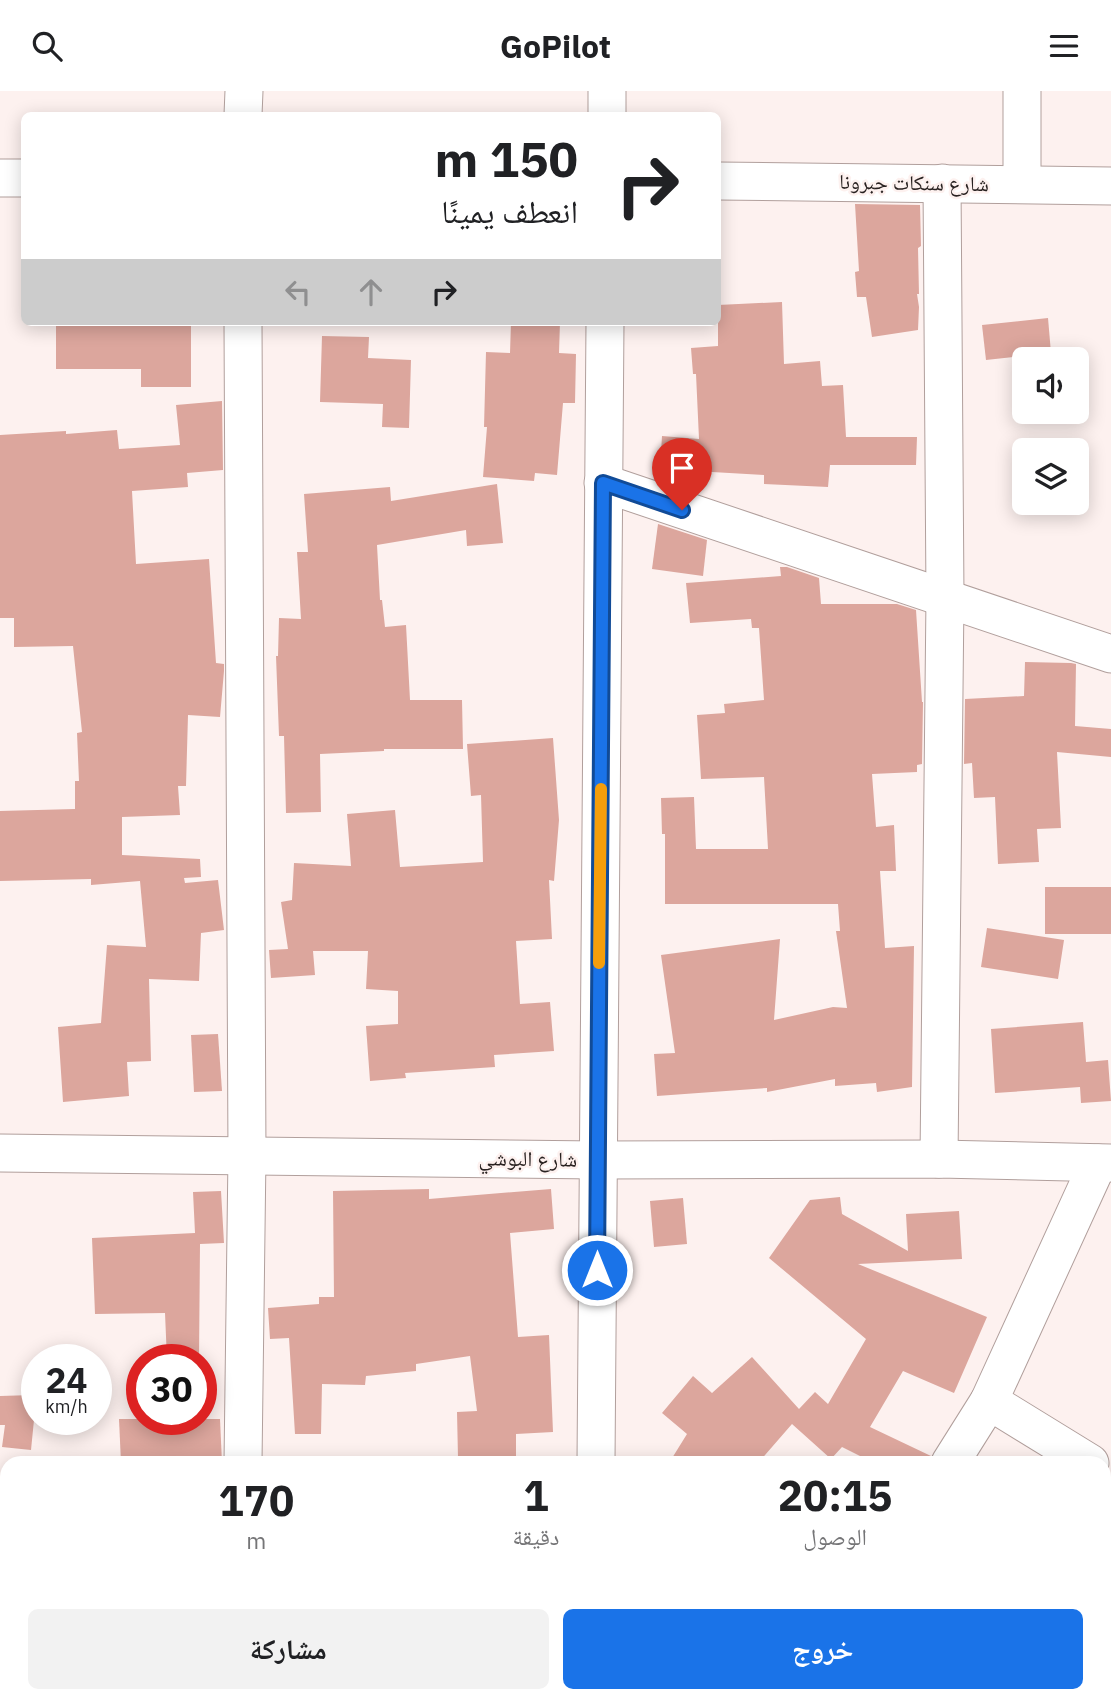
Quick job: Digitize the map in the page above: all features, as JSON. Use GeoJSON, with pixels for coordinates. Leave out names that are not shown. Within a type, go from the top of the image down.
{"type":"FeatureCollection","features":[{"type":"Feature","properties":{"kind":"street"},"geometry":{"type":"LineString","coordinates":[[243,112],[244,91]]}},
{"type":"Feature","properties":{"kind":"street"},"geometry":{"type":"LineString","coordinates":[[607,91],[607,112]]}},
{"type":"Feature","properties":{"kind":"street"},"geometry":{"type":"LineString","coordinates":[[1022,91],[1023,184]]}},
{"type":"Feature","properties":{"kind":"street"},"geometry":{"type":"LineString","coordinates":[[0,178],[21,178]]}},
{"type":"Feature","properties":{"kind":"street","name":"شارع سنكات جبرونا"},"geometry":{"type":"LineString","coordinates":[[721,181],[1111,186]]}},
{"type":"Feature","properties":{"kind":"street"},"geometry":{"type":"LineString","coordinates":[[939,1159],[945,597],[942,183]]}},
{"type":"Feature","properties":{"kind":"street"},"geometry":{"type":"LineString","coordinates":[[243,326],[247,1155],[243,1456]]}},
{"type":"Feature","properties":{"kind":"street"},"geometry":{"type":"LineString","coordinates":[[596,1456],[605,326]]}},
{"type":"Feature","properties":{"kind":"street"},"geometry":{"type":"LineString","coordinates":[[603,483],[1111,654]]}},
{"type":"Feature","properties":{"kind":"street","name":"شارع البوشي"},"geometry":{"type":"LineString","coordinates":[[0,1153],[598,1160],[939,1159],[1105,1163]]}},
{"type":"Feature","properties":{"kind":"street"},"geometry":{"type":"LineString","coordinates":[[954,1456],[989,1401],[1105,1163]]}},
{"type":"Feature","properties":{"kind":"street"},"geometry":{"type":"LineString","coordinates":[[989,1401],[1079,1456]]}},
{"type":"Feature","properties":{"kind":"building"},"geometry":{"type":"Polygon","coordinates":[[[855,204],[920,205],[918,330],[872,337],[866,297],[857,297],[855,272],[859,271],[855,204]]]}},
{"type":"Feature","properties":{"kind":"building"},"geometry":{"type":"Polygon","coordinates":[[[782,302],[784,364],[820,361],[822,386],[843,385],[846,437],[917,437],[916,465],[830,465],[828,487],[764,484],[764,475],[660,469],[662,436],[699,439],[696,374],[693,374],[691,348],[718,346],[721,305],[782,302]]]}},
{"type":"Feature","properties":{"kind":"building"},"geometry":{"type":"Polygon","coordinates":[[[1048,318],[1050,347],[1012,347],[1012,357],[986,360],[982,325],[1048,318]]]}},
{"type":"Feature","properties":{"kind":"building"},"geometry":{"type":"Polygon","coordinates":[[[56,326],[191,326],[191,387],[141,387],[141,369],[56,369],[56,326]]]}},
{"type":"Feature","properties":{"kind":"building"},"geometry":{"type":"Polygon","coordinates":[[[511,326],[560,326],[559,353],[576,354],[575,403],[563,403],[557,475],[535,473],[534,481],[483,477],[487,427],[484,427],[486,352],[510,353],[511,326]]]}},
{"type":"Feature","properties":{"kind":"building"},"geometry":{"type":"Polygon","coordinates":[[[322,336],[369,337],[368,358],[411,360],[409,428],[382,427],[383,404],[320,402],[322,336]]]}},
{"type":"Feature","properties":{"kind":"building"},"geometry":{"type":"Polygon","coordinates":[[[222,401],[223,470],[187,473],[188,487],[132,491],[136,564],[209,559],[216,663],[224,664],[224,671],[220,717],[188,715],[186,786],[178,786],[180,815],[122,817],[122,855],[200,859],[201,877],[184,878],[185,883],[218,880],[224,930],[201,933],[199,981],[149,979],[151,1061],[127,1062],[129,1096],[63,1102],[58,1027],[101,1023],[107,945],[146,947],[140,881],[91,885],[91,879],[0,881],[0,811],[75,809],[75,781],[79,781],[77,733],[82,732],[73,646],[14,647],[14,618],[0,618],[0,435],[117,430],[119,449],[180,445],[176,405],[222,401]]]}},
{"type":"Feature","properties":{"kind":"building"},"geometry":{"type":"Polygon","coordinates":[[[497,484],[503,543],[467,546],[466,530],[377,545],[380,600],[385,627],[406,625],[410,700],[462,700],[463,749],[384,749],[320,754],[321,812],[286,813],[284,736],[279,736],[276,656],[279,618],[301,619],[297,552],[308,552],[304,494],[390,487],[391,501],[497,484]]]}},
{"type":"Feature","properties":{"kind":"building"},"geometry":{"type":"Polygon","coordinates":[[[658,524],[707,540],[703,576],[652,569],[658,524]]]}},
{"type":"Feature","properties":{"kind":"building"},"geometry":{"type":"Polygon","coordinates":[[[780,567],[819,578],[821,604],[897,604],[916,610],[923,702],[922,764],[917,765],[917,772],[872,774],[876,827],[894,825],[896,871],[880,871],[885,948],[914,946],[912,1087],[877,1092],[876,1083],[835,1086],[835,1079],[767,1092],[767,1088],[657,1096],[654,1054],[675,1053],[661,955],[780,939],[774,1020],[833,1007],[847,1008],[836,931],[840,931],[838,904],[665,904],[665,834],[662,834],[661,798],[694,797],[696,849],[768,849],[764,777],[701,779],[697,715],[725,713],[724,704],[764,700],[759,628],[752,628],[751,619],[690,623],[686,583],[781,576],[780,567]]]}},
{"type":"Feature","properties":{"kind":"building"},"geometry":{"type":"Polygon","coordinates":[[[1025,662],[1076,664],[1075,726],[1111,729],[1111,757],[1057,752],[1061,828],[1037,829],[1039,862],[998,864],[995,797],[974,798],[972,763],[964,764],[965,699],[1024,696],[1025,662]]]}},
{"type":"Feature","properties":{"kind":"building"},"geometry":{"type":"Polygon","coordinates":[[[553,738],[559,820],[554,881],[549,880],[552,939],[516,941],[520,1004],[550,1002],[554,1051],[494,1055],[495,1067],[405,1073],[406,1078],[370,1081],[366,1026],[398,1024],[398,991],[366,989],[368,951],[313,951],[315,975],[271,978],[269,950],[288,949],[281,902],[292,900],[294,863],[351,866],[347,814],[395,810],[400,867],[483,862],[481,795],[471,796],[467,744],[553,738]]]}},
{"type":"Feature","properties":{"kind":"building"},"geometry":{"type":"Polygon","coordinates":[[[1045,887],[1111,887],[1111,934],[1045,934],[1045,887]]]}},
{"type":"Feature","properties":{"kind":"building"},"geometry":{"type":"Polygon","coordinates":[[[987,928],[1064,940],[1058,979],[981,967],[987,928]]]}},
{"type":"Feature","properties":{"kind":"building"},"geometry":{"type":"Polygon","coordinates":[[[1083,1022],[1086,1062],[1108,1060],[1111,1101],[1081,1103],[1080,1087],[995,1093],[991,1029],[1083,1022]]]}},
{"type":"Feature","properties":{"kind":"building"},"geometry":{"type":"Polygon","coordinates":[[[218,1034],[222,1091],[194,1092],[191,1035],[218,1034]]]}},
{"type":"Feature","properties":{"kind":"building"},"geometry":{"type":"Polygon","coordinates":[[[429,1189],[429,1199],[551,1189],[554,1229],[510,1233],[518,1337],[549,1335],[553,1432],[516,1434],[516,1456],[458,1456],[457,1412],[477,1411],[470,1356],[416,1364],[416,1371],[366,1376],[365,1385],[322,1384],[321,1434],[295,1434],[289,1338],[270,1339],[268,1308],[319,1304],[319,1297],[334,1297],[333,1191],[429,1189]]]}},
{"type":"Feature","properties":{"kind":"building"},"geometry":{"type":"Polygon","coordinates":[[[221,1191],[224,1243],[200,1244],[199,1344],[166,1344],[165,1313],[95,1314],[92,1238],[195,1233],[193,1192],[221,1191]]]}},
{"type":"Feature","properties":{"kind":"building"},"geometry":{"type":"Polygon","coordinates":[[[840,1197],[842,1214],[908,1251],[906,1214],[959,1211],[962,1259],[858,1264],[987,1317],[954,1393],[903,1371],[870,1427],[931,1456],[860,1456],[842,1447],[834,1456],[828,1456],[792,1424],[764,1456],[673,1456],[687,1434],[662,1413],[693,1376],[712,1393],[752,1357],[799,1409],[815,1392],[828,1404],[866,1339],[769,1258],[810,1200],[840,1197]]]}},
{"type":"Feature","properties":{"kind":"building"},"geometry":{"type":"Polygon","coordinates":[[[683,1198],[687,1244],[654,1247],[650,1201],[683,1198]]]}},
{"type":"Feature","properties":{"kind":"building"},"geometry":{"type":"Polygon","coordinates":[[[21,1395],[21,1435],[32,1435],[31,1450],[2,1447],[5,1425],[0,1425],[0,1396],[21,1395]]]}},
{"type":"Feature","properties":{"kind":"building"},"geometry":{"type":"Polygon","coordinates":[[[119,1419],[126,1419],[126,1435],[217,1435],[217,1419],[220,1419],[222,1456],[121,1456],[119,1419]]]}},
{"type":"Feature","properties":{"kind":"slow traffic"},"geometry":{"type":"LineString","coordinates":[[599,963],[601,789]]}},
{"type":"Feature","properties":{"kind":"route"},"geometry":{"type":"LineString","coordinates":[[597,1270],[603,483],[682,510]]}}]}
